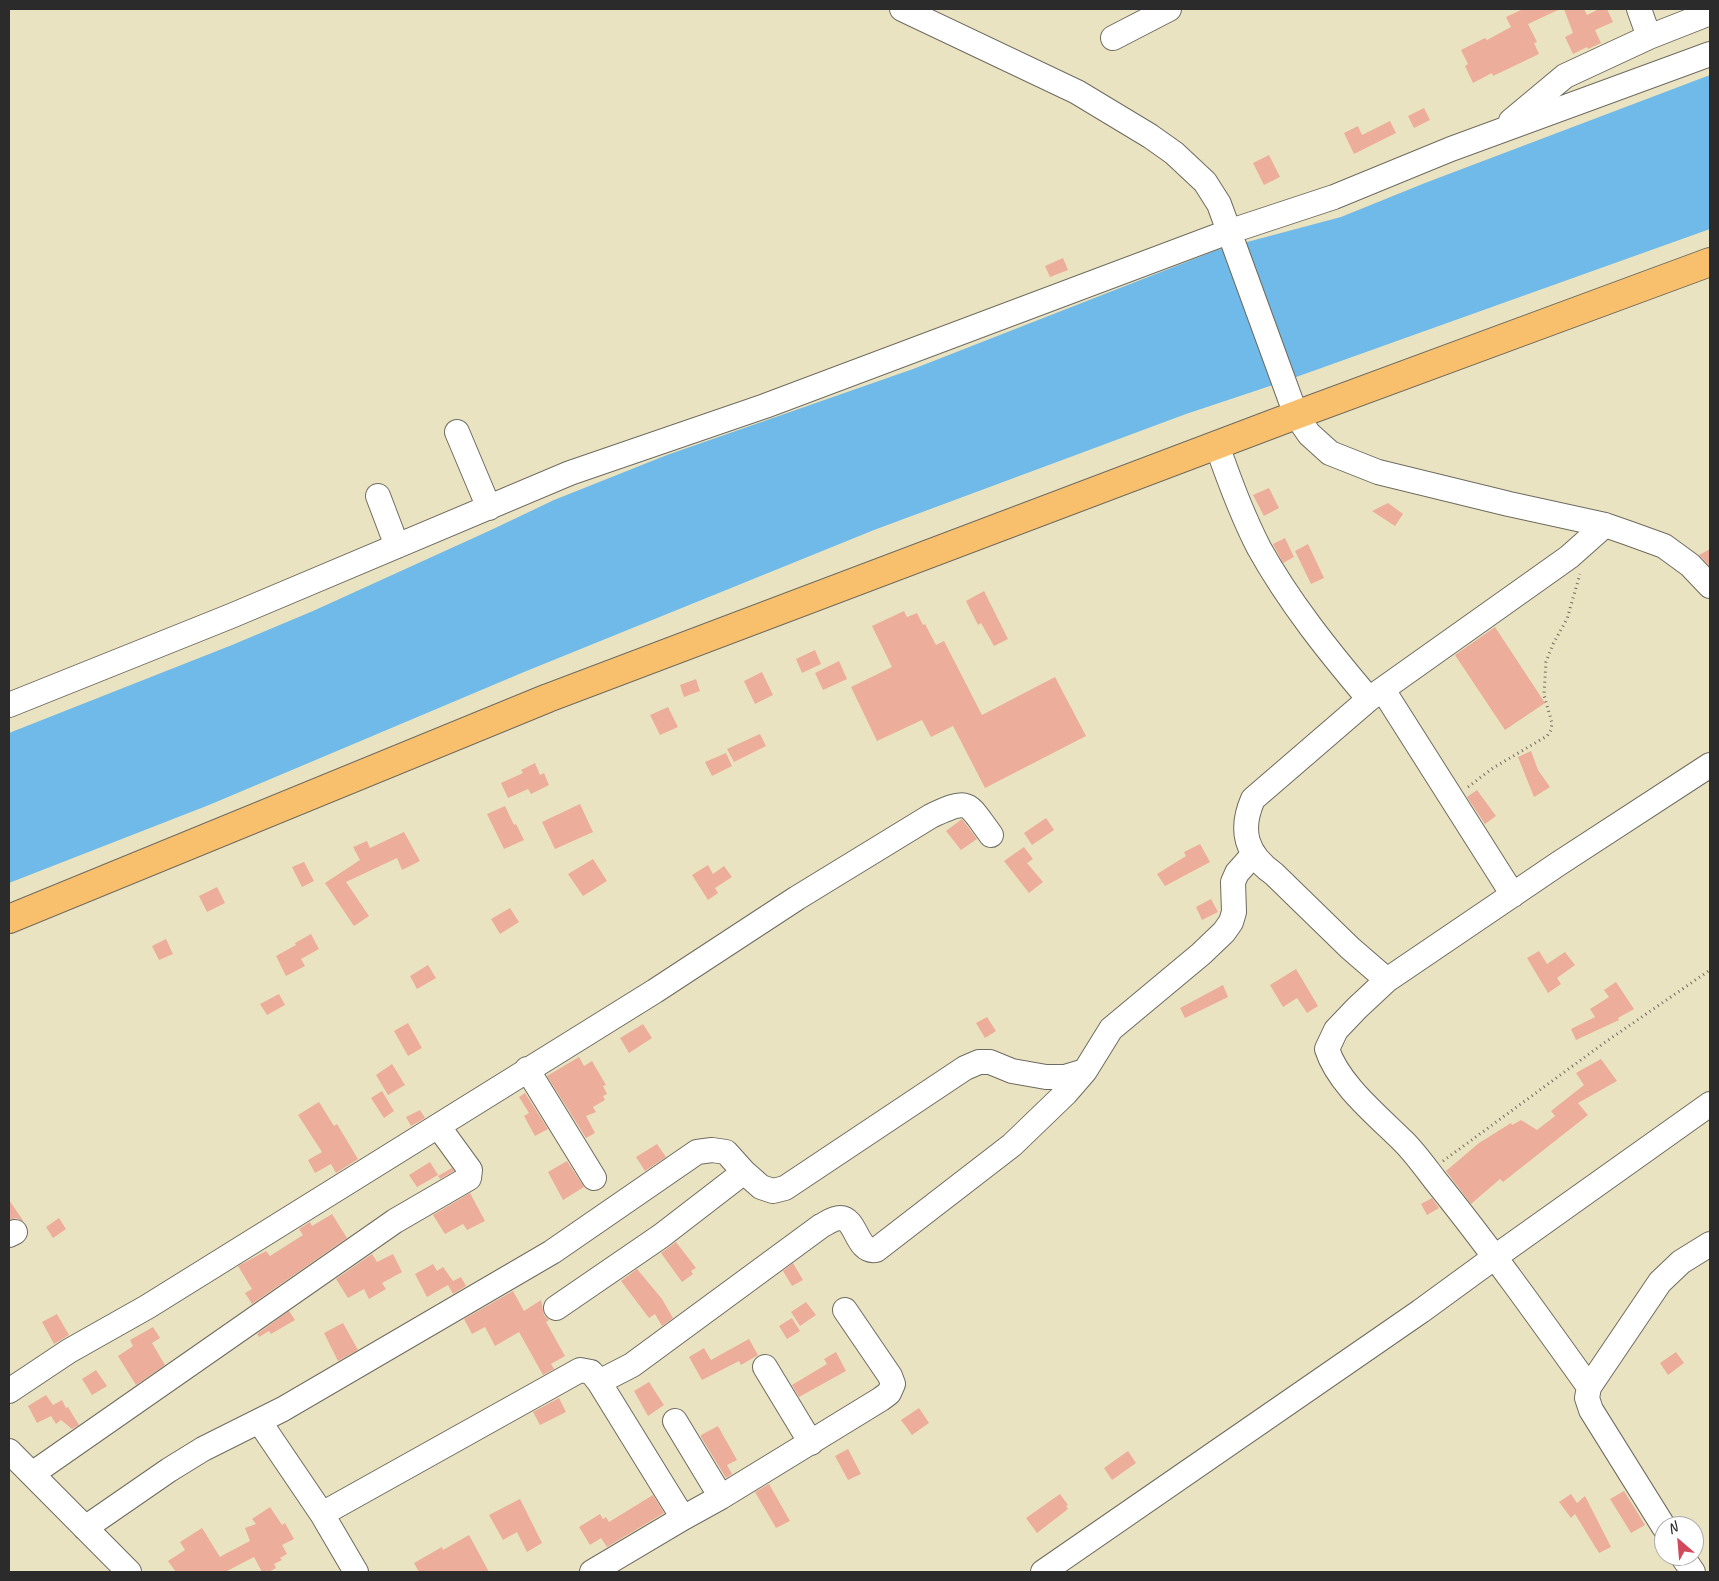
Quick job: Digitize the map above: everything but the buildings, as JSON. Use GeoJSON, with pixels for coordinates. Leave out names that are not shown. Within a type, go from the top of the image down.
{"type":"FeatureCollection","features":[{"type":"Feature","properties":{"kind":"main road"},"geometry":{"type":"LineString","coordinates":[[9,919],[548,698],[1217,445],[1292,407],[1710,262]]}},
{"type":"Feature","properties":{"kind":"street"},"geometry":{"type":"LineString","coordinates":[[902,9],[1076,92],[1150,136],[1174,153],[1205,182],[1218,204],[1230,235],[1292,407],[1309,434],[1330,453],[1378,472],[1605,525],[1664,546],[1690,565],[1710,586]]}},
{"type":"Feature","properties":{"kind":"street"},"geometry":{"type":"LineString","coordinates":[[1113,38],[1169,9]]}},
{"type":"Feature","properties":{"kind":"street"},"geometry":{"type":"LineString","coordinates":[[1638,9],[1649,37]]}},
{"type":"Feature","properties":{"kind":"street"},"geometry":{"type":"LineString","coordinates":[[1500,131],[1565,76],[1649,37],[1710,13]]}},
{"type":"Feature","properties":{"kind":"street"},"geometry":{"type":"LineString","coordinates":[[9,706],[232,616],[570,473],[765,406],[1334,197],[1451,149],[1710,54]]}},
{"type":"Feature","properties":{"kind":"street"},"geometry":{"type":"LineString","coordinates":[[457,432],[489,508]]}},
{"type":"Feature","properties":{"kind":"street"},"geometry":{"type":"LineString","coordinates":[[1217,445],[1234,495],[1264,556],[1290,598],[1339,664],[1376,694],[1452,800],[1513,895]]}},
{"type":"Feature","properties":{"kind":"street"},"geometry":{"type":"LineString","coordinates":[[378,496],[398,546]]}},
{"type":"Feature","properties":{"kind":"street"},"geometry":{"type":"LineString","coordinates":[[1387,980],[1350,948],[1274,874],[1261,865],[1253,855],[1246,839],[1246,820],[1253,799],[1376,694],[1569,557],[1605,525]]}},
{"type":"Feature","properties":{"kind":"street"},"geometry":{"type":"LineString","coordinates":[[1589,1387],[1495,1257],[1406,1144],[1352,1089],[1331,1061],[1327,1049],[1336,1030],[1387,980],[1710,765]]}},
{"type":"Feature","properties":{"kind":"street"},"geometry":{"type":"LineString","coordinates":[[9,1392],[69,1351],[147,1307],[655,991],[797,898],[931,816],[962,804],[969,806],[991,835]]}},
{"type":"Feature","properties":{"kind":"street"},"geometry":{"type":"LineString","coordinates":[[599,1382],[632,1365],[833,1219],[847,1220],[866,1248],[871,1251],[876,1250],[1012,1145],[1066,1093],[1085,1071],[1111,1029],[1224,932],[1231,922],[1234,912],[1233,882],[1237,873],[1253,855]]}},
{"type":"Feature","properties":{"kind":"street"},"geometry":{"type":"LineString","coordinates":[[85,1528],[203,1449],[283,1410],[552,1252],[697,1152],[712,1150],[726,1152],[761,1187],[773,1191],[785,1188],[965,1068],[979,1062],[990,1062],[1012,1070],[1046,1077],[1065,1077],[1085,1071]]}},
{"type":"Feature","properties":{"kind":"street"},"geometry":{"type":"LineString","coordinates":[[527,1069],[594,1178]]}},
{"type":"Feature","properties":{"kind":"street"},"geometry":{"type":"LineString","coordinates":[[1043,1572],[1422,1311],[1710,1104]]}},
{"type":"Feature","properties":{"kind":"street"},"geometry":{"type":"LineString","coordinates":[[32,1474],[395,1221],[469,1178],[470,1170],[438,1126]]}},
{"type":"Feature","properties":{"kind":"street"},"geometry":{"type":"LineString","coordinates":[[556,1308],[661,1236],[744,1172]]}},
{"type":"Feature","properties":{"kind":"street"},"geometry":{"type":"LineString","coordinates":[[1657,1516],[1591,1410],[1587,1398],[1589,1387],[1660,1282],[1681,1262],[1710,1244]]}},
{"type":"Feature","properties":{"kind":"street"},"geometry":{"type":"LineString","coordinates":[[592,1572],[811,1443],[889,1393],[893,1384],[890,1376],[844,1310]]}},
{"type":"Feature","properties":{"kind":"street"},"geometry":{"type":"LineString","coordinates":[[765,1367],[811,1443]]}},
{"type":"Feature","properties":{"kind":"street"},"geometry":{"type":"LineString","coordinates":[[322,1514],[580,1370],[591,1372],[599,1382],[683,1518]]}},
{"type":"Feature","properties":{"kind":"street"},"geometry":{"type":"LineString","coordinates":[[260,1421],[322,1514],[356,1572]]}},
{"type":"Feature","properties":{"kind":"street"},"geometry":{"type":"LineString","coordinates":[[675,1421],[721,1497]]}},
{"type":"Feature","properties":{"kind":"street"},"geometry":{"type":"LineString","coordinates":[[9,1451],[85,1528],[115,1569]]}},
{"type":"Feature","properties":{"kind":"path"},"geometry":{"type":"LineString","coordinates":[[1452,800],[1493,768],[1547,736],[1551,730],[1552,723],[1544,695],[1546,662],[1572,604],[1587,541]]}},
{"type":"Feature","properties":{"kind":"path"},"geometry":{"type":"LineString","coordinates":[[1428,1172],[1604,1043],[1710,970]]}},
{"type":"Feature","properties":{"kind":"water"},"geometry":{"type":"Polygon","coordinates":[[[1710,75],[1710,229],[1285,381],[1186,414],[874,530],[524,672],[209,805],[9,883],[9,733],[313,611],[554,500],[667,455],[913,369],[1217,250],[1341,217],[1425,183],[1710,75]]]}}]}
